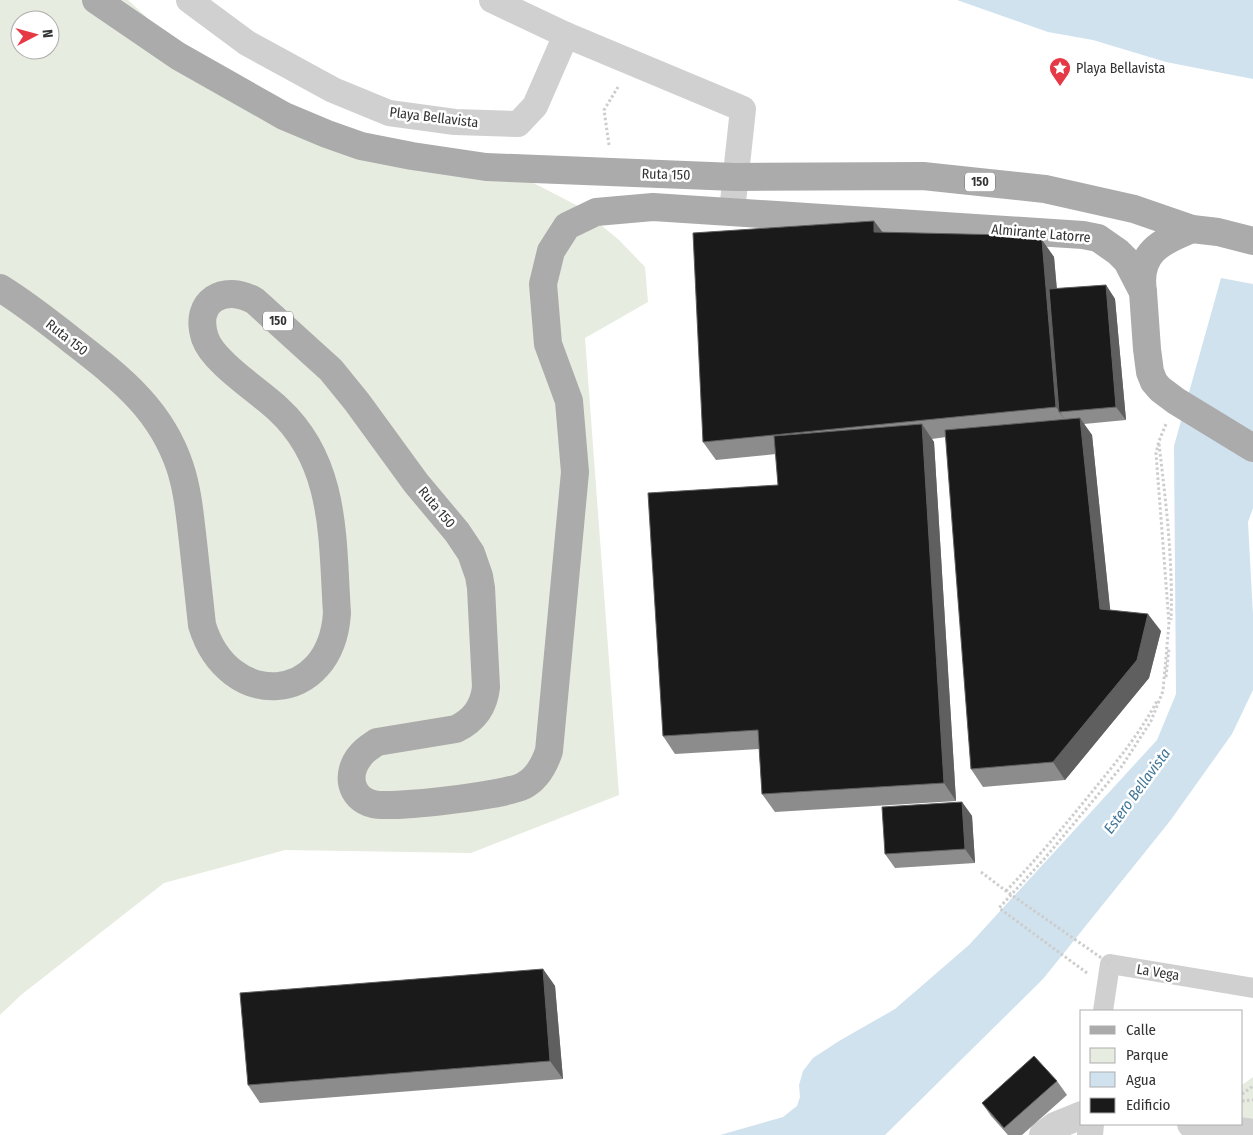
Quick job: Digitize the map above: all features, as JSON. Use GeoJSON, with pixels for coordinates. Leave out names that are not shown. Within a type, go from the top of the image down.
{"type":"FeatureCollection","features":[{"type":"Feature","properties":{"kind":"main road","name":"Ruta 150"},"geometry":{"type":"LineString","coordinates":[[96,0],[178,56],[284,116],[361,146],[486,167],[735,177]]}},
{"type":"Feature","properties":{"kind":"main road","name":"150"},"geometry":{"type":"LineString","coordinates":[[735,177],[923,176],[1045,189],[1134,209],[1205,230],[1253,241]]}},
{"type":"Feature","properties":{"kind":"main road","name":"Ruta 150"},"geometry":{"type":"LineString","coordinates":[[0,288],[39,315],[123,381],[158,420],[171,444],[187,492],[202,625],[206,638],[220,662],[242,679],[255,684],[270,686],[295,682],[314,670],[329,651],[336,627],[337,614],[329,504],[324,482],[315,460],[305,441],[292,424],[278,409],[210,349],[203,330],[203,321],[208,305],[216,298],[233,293],[241,294],[255,301],[331,370],[358,402],[416,483],[465,542],[476,564],[481,588],[486,687],[485,697],[476,715],[456,728],[378,742],[368,747],[355,764],[351,783],[354,791],[360,798],[374,805],[406,804],[515,790],[532,780],[540,772],[549,751],[575,472],[569,401],[548,344],[543,284],[551,251],[567,226],[596,212],[653,207],[732,211]]}},
{"type":"Feature","properties":{"kind":"main road","name":"Almirante Latorre"},"geometry":{"type":"LineString","coordinates":[[732,211],[1083,235],[1098,238],[1127,260],[1143,292],[1144,325],[1150,372],[1154,382],[1176,401],[1253,448]]}},
{"type":"Feature","properties":{"kind":"main road"},"geometry":{"type":"LineString","coordinates":[[1143,292],[1142,271],[1152,251],[1163,241],[1205,230]]}},
{"type":"Feature","properties":{"kind":"street","name":"Playa Bellavista"},"geometry":{"type":"LineString","coordinates":[[189,0],[247,43],[333,90],[389,113],[455,122],[518,124],[535,106],[566,35]]}},
{"type":"Feature","properties":{"kind":"street"},"geometry":{"type":"LineString","coordinates":[[492,0],[566,35],[742,110],[732,211]]}},
{"type":"Feature","properties":{"kind":"street"},"geometry":{"type":"LineString","coordinates":[[1103,1010],[1110,964]]}},
{"type":"Feature","properties":{"kind":"street","name":"La Vega"},"geometry":{"type":"LineString","coordinates":[[1110,964],[1253,988]]}},
{"type":"Feature","properties":{"kind":"street"},"geometry":{"type":"LineString","coordinates":[[1043,1135],[1055,1126],[1080,1116]]}},
{"type":"Feature","properties":{"kind":"street"},"geometry":{"type":"LineString","coordinates":[[1198,1125],[1253,1133]]}},
{"type":"Feature","properties":{"kind":"path"},"geometry":{"type":"LineString","coordinates":[[609,145],[604,110],[618,87]]}},
{"type":"Feature","properties":{"kind":"path"},"geometry":{"type":"LineString","coordinates":[[1086,974],[999,908],[1022,884],[1122,766],[1151,721],[1163,691],[1169,623],[1156,453],[1159,441],[1176,401]]}},
{"type":"Feature","properties":{"kind":"path"},"geometry":{"type":"LineString","coordinates":[[1006,891],[1058,833],[1135,737],[1157,702],[1164,682],[1167,671],[1172,587],[1170,534],[1159,441]]}},
{"type":"Feature","properties":{"kind":"path"},"geometry":{"type":"LineString","coordinates":[[980,872],[1110,964]]}},
{"type":"Feature","properties":{"kind":"green space"},"geometry":{"type":"Polygon","coordinates":[[[0,0],[128,0],[218,84],[366,144],[487,159],[578,206],[619,240],[645,267],[648,302],[585,338],[619,795],[471,853],[285,850],[164,883],[21,995],[0,1015],[0,0]]]}},
{"type":"Feature","properties":{"kind":"green space"},"geometry":{"type":"Polygon","coordinates":[[[1253,1077],[1253,1123],[1243,1121],[1243,1084],[1253,1077]]]}},
{"type":"Feature","properties":{"kind":"water"},"geometry":{"type":"Polygon","coordinates":[[[957,0],[1253,0],[1253,79],[1166,62],[1093,40],[1048,32],[957,0]]]}},
{"type":"Feature","properties":{"kind":"water","name":"Estero Bellavista"},"geometry":{"type":"Polygon","coordinates":[[[1221,278],[1253,284],[1253,508],[1248,522],[1253,615],[1253,690],[1232,734],[1170,821],[1043,979],[885,1135],[720,1135],[783,1117],[797,1106],[800,1097],[799,1085],[803,1071],[813,1058],[895,1009],[969,945],[1157,740],[1176,694],[1174,446],[1221,278]]]}},
{"type":"Feature","properties":{"kind":"building"},"geometry":{"type":"Polygon","coordinates":[[[874,221],[874,232],[1007,235],[1042,240],[1056,407],[703,442],[693,233],[874,221]]]}},
{"type":"Feature","properties":{"kind":"building"},"geometry":{"type":"Polygon","coordinates":[[[1106,285],[1116,407],[1059,412],[1049,289],[1106,285]]]}},
{"type":"Feature","properties":{"kind":"building"},"geometry":{"type":"Polygon","coordinates":[[[1080,418],[1100,609],[1148,614],[1137,660],[1053,762],[971,769],[945,430],[1080,418]]]}},
{"type":"Feature","properties":{"kind":"building"},"geometry":{"type":"Polygon","coordinates":[[[922,424],[944,783],[762,794],[758,730],[663,736],[648,493],[778,485],[774,436],[922,424]]]}},
{"type":"Feature","properties":{"kind":"building"},"geometry":{"type":"Polygon","coordinates":[[[962,802],[965,849],[885,854],[882,807],[962,802]]]}},
{"type":"Feature","properties":{"kind":"building"},"geometry":{"type":"Polygon","coordinates":[[[543,969],[550,1061],[248,1085],[240,993],[543,969]]]}},
{"type":"Feature","properties":{"kind":"building"},"geometry":{"type":"Polygon","coordinates":[[[1034,1056],[1057,1081],[1004,1128],[982,1103],[1034,1056]]]}},
{"type":"Feature","properties":{"kind":"place","name":"Playa Bellavista"},"geometry":{"type":"Point","coordinates":[1060,87]}}]}
